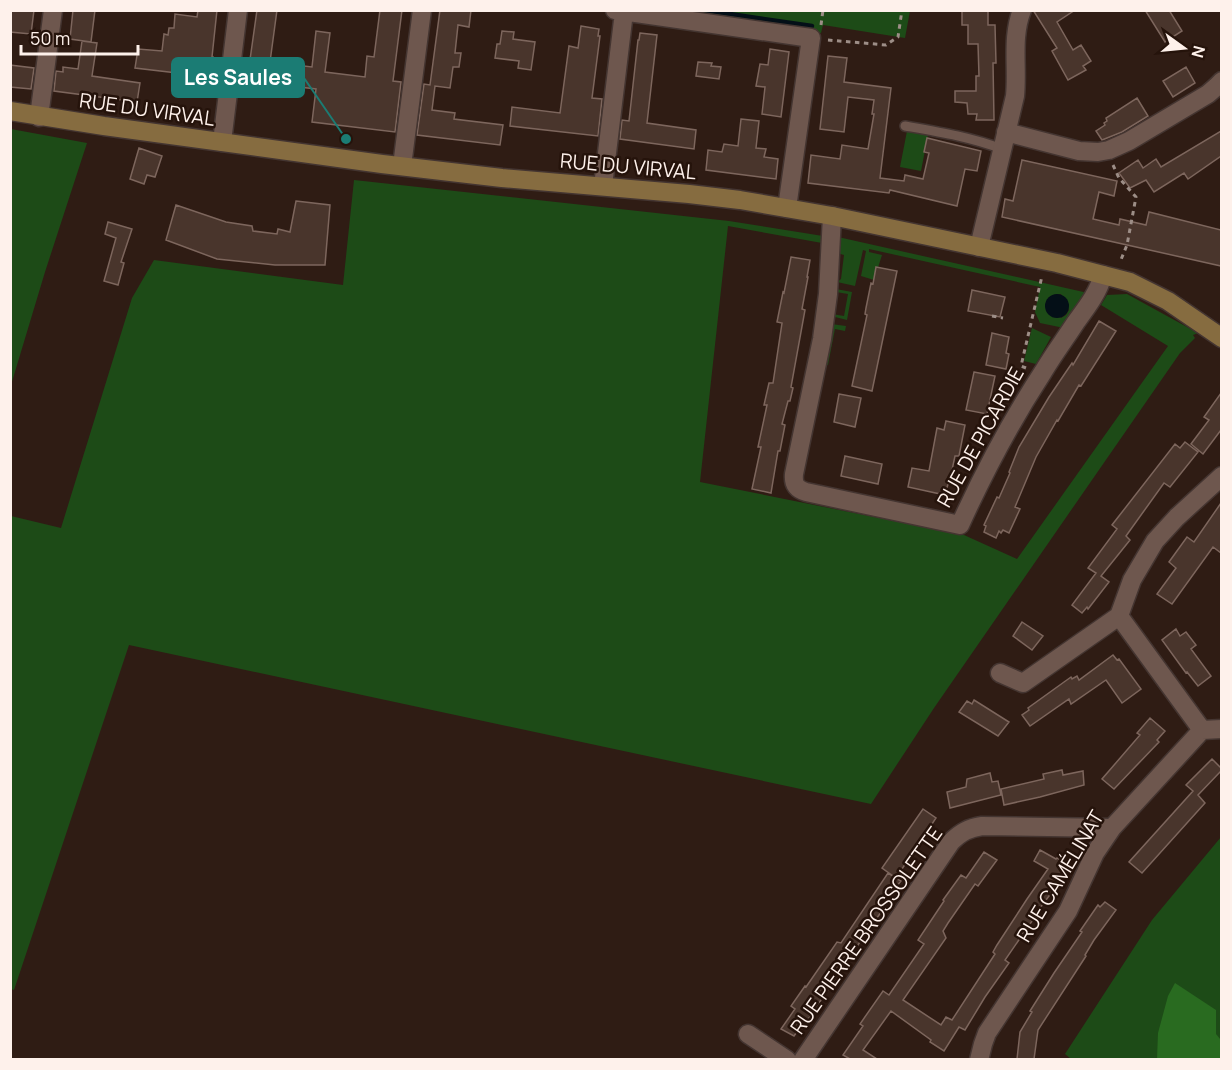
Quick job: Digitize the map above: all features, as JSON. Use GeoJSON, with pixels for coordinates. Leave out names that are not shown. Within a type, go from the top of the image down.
{"type":"FeatureCollection","features":[{"type":"Feature","properties":{"kind":"street"},"geometry":{"type":"LineString","coordinates":[[39,117],[53,10]]}},
{"type":"Feature","properties":{"kind":"street"},"geometry":{"type":"LineString","coordinates":[[222,142],[238,10]]}},
{"type":"Feature","properties":{"kind":"street"},"geometry":{"type":"LineString","coordinates":[[402,166],[422,10]]}},
{"type":"Feature","properties":{"kind":"street"},"geometry":{"type":"LineString","coordinates":[[979,247],[1015,96],[1016,32],[1022,10]]}},
{"type":"Feature","properties":{"kind":"street"},"geometry":{"type":"LineString","coordinates":[[603,186],[620,11],[811,38],[787,208]]}},
{"type":"Feature","properties":{"kind":"street"},"geometry":{"type":"LineString","coordinates":[[1004,140],[1079,151],[1106,150],[1129,141],[1208,94],[1221,81]]}},
{"type":"Feature","properties":{"kind":"street","name":"RUE DU VIRVAL"},"geometry":{"type":"LineString","coordinates":[[10,111],[39,117],[402,166],[502,178],[706,196],[832,216],[1045,261],[1130,282],[1156,294],[1221,338]]}},
{"type":"Feature","properties":{"kind":"street","name":"RUE DE PICARDIE"},"geometry":{"type":"LineString","coordinates":[[832,216],[822,339],[794,474],[795,486],[800,490],[960,525],[1003,438],[1042,372],[1108,276]]}},
{"type":"Feature","properties":{"kind":"street"},"geometry":{"type":"LineString","coordinates":[[1000,673],[1023,683],[1119,616],[1132,580],[1155,541],[1221,476]]}},
{"type":"Feature","properties":{"kind":"street"},"geometry":{"type":"LineString","coordinates":[[1119,616],[1202,730],[1221,729]]}},
{"type":"Feature","properties":{"kind":"street","name":"RUE CAMÉLINAT"},"geometry":{"type":"LineString","coordinates":[[979,1059],[987,1033],[1068,911],[1095,853],[1112,828],[1202,730]]}},
{"type":"Feature","properties":{"kind":"street","name":"RUE PIERRE BROSSOLETTE"},"geometry":{"type":"LineString","coordinates":[[803,1059],[959,834],[973,827],[982,826],[1112,828]]}},
{"type":"Feature","properties":{"kind":"street"},"geometry":{"type":"LineString","coordinates":[[748,1034],[787,1059]]}},
{"type":"Feature","properties":{"kind":"lane"},"geometry":{"type":"LineString","coordinates":[[905,126],[977,139],[1004,140]]}},
{"type":"Feature","properties":{"kind":"path"},"geometry":{"type":"LineString","coordinates":[[811,38],[886,45],[898,37],[902,10]]}},
{"type":"Feature","properties":{"kind":"path"},"geometry":{"type":"LineString","coordinates":[[1106,150],[1119,178],[1136,197],[1127,245],[1108,276]]}},
{"type":"Feature","properties":{"kind":"path"},"geometry":{"type":"LineString","coordinates":[[1042,372],[1021,366],[1045,261]]}},
{"type":"Feature","properties":{"kind":"path"},"geometry":{"type":"LineString","coordinates":[[992,316],[1003,318]]}},
{"type":"Feature","properties":{"kind":"green space"},"geometry":{"type":"Polygon","coordinates":[[[659,11],[910,11],[905,38],[823,25],[821,33],[659,11]]]}},
{"type":"Feature","properties":{"kind":"green space"},"geometry":{"type":"Polygon","coordinates":[[[11,129],[87,143],[11,385],[11,129]]]}},
{"type":"Feature","properties":{"kind":"green space"},"geometry":{"type":"Polygon","coordinates":[[[907,131],[928,135],[921,171],[900,167],[907,131]]]}},
{"type":"Feature","properties":{"kind":"green space"},"geometry":{"type":"Polygon","coordinates":[[[354,180],[729,221],[823,236],[822,243],[728,226],[700,482],[964,535],[1017,559],[1168,346],[1101,305],[1107,295],[1127,294],[1198,333],[1193,335],[1195,338],[1180,353],[934,708],[871,804],[129,645],[14,990],[11,989],[11,516],[61,528],[132,298],[154,260],[343,285],[354,180]]]}},
{"type":"Feature","properties":{"kind":"green space"},"geometry":{"type":"Polygon","coordinates":[[[838,237],[1088,293],[1064,328],[1040,323],[1035,312],[1040,287],[869,249],[869,252],[882,255],[874,280],[861,276],[866,251],[863,250],[855,286],[837,282],[841,279],[844,255],[837,253],[838,237]],[[1061,294],[1048,298],[1061,318],[1069,310],[1061,294]]]}},
{"type":"Feature","properties":{"kind":"green space"},"geometry":{"type":"Polygon","coordinates":[[[836,289],[852,292],[847,320],[831,316],[832,314],[844,316],[848,294],[836,292],[836,289]]]}},
{"type":"Feature","properties":{"kind":"green space"},"geometry":{"type":"Polygon","coordinates":[[[831,324],[846,326],[845,331],[835,329],[828,365],[824,364],[831,324]]]}},
{"type":"Feature","properties":{"kind":"green space"},"geometry":{"type":"Polygon","coordinates":[[[1032,328],[1051,337],[1036,364],[1024,361],[1032,328]]]}},
{"type":"Feature","properties":{"kind":"green space"},"geometry":{"type":"Polygon","coordinates":[[[1221,837],[1221,1040],[1216,1035],[1215,1010],[1175,984],[1157,1059],[1071,1059],[1065,1054],[1152,920],[1221,837]]]}},
{"type":"Feature","properties":{"kind":"green space"},"geometry":{"type":"Polygon","coordinates":[[[1175,983],[1216,1010],[1216,1034],[1221,1040],[1221,1059],[1157,1059],[1158,1033],[1168,996],[1175,983]]]}},
{"type":"Feature","properties":{"kind":"shaded area"},"geometry":{"type":"Polygon","coordinates":[[[1057,294],[1066,297],[1069,306],[1066,315],[1057,318],[1048,315],[1045,306],[1048,297],[1057,294]]]}},
{"type":"Feature","properties":{"kind":"building"},"geometry":{"type":"Polygon","coordinates":[[[10,10],[34,10],[31,34],[10,32],[10,10]]]}},
{"type":"Feature","properties":{"kind":"building"},"geometry":{"type":"Polygon","coordinates":[[[73,10],[95,10],[91,42],[70,39],[73,10]]]}},
{"type":"Feature","properties":{"kind":"building"},"geometry":{"type":"Polygon","coordinates":[[[198,10],[217,10],[211,77],[135,68],[138,49],[162,51],[164,34],[168,35],[169,28],[174,28],[175,14],[197,17],[198,10]]]}},
{"type":"Feature","properties":{"kind":"building"},"geometry":{"type":"Polygon","coordinates":[[[257,10],[277,10],[270,62],[312,67],[316,31],[330,33],[325,72],[365,77],[367,56],[374,57],[380,10],[402,10],[393,81],[401,82],[395,132],[312,122],[316,89],[247,81],[257,10]]]}},
{"type":"Feature","properties":{"kind":"building"},"geometry":{"type":"Polygon","coordinates":[[[440,10],[471,10],[469,27],[458,25],[455,53],[461,53],[459,67],[453,67],[450,88],[435,86],[432,110],[455,113],[454,119],[503,125],[500,145],[417,135],[424,84],[430,85],[440,10]]]}},
{"type":"Feature","properties":{"kind":"building"},"geometry":{"type":"Polygon","coordinates":[[[962,10],[988,10],[988,25],[995,25],[994,120],[976,120],[977,114],[968,114],[967,103],[955,102],[955,91],[976,91],[976,76],[979,76],[978,44],[968,44],[968,25],[962,25],[962,10]]]}},
{"type":"Feature","properties":{"kind":"building"},"geometry":{"type":"Polygon","coordinates":[[[1033,10],[1075,10],[1057,22],[1073,50],[1081,45],[1091,61],[1083,66],[1086,70],[1068,80],[1052,51],[1057,48],[1033,10]]]}},
{"type":"Feature","properties":{"kind":"building"},"geometry":{"type":"Polygon","coordinates":[[[1145,10],[1169,10],[1182,31],[1165,42],[1145,10]]]}},
{"type":"Feature","properties":{"kind":"building"},"geometry":{"type":"Polygon","coordinates":[[[581,26],[599,29],[592,98],[602,99],[598,136],[510,126],[512,107],[560,113],[569,46],[578,48],[581,26]]]}},
{"type":"Feature","properties":{"kind":"building"},"geometry":{"type":"Polygon","coordinates":[[[502,31],[514,32],[513,39],[535,42],[531,70],[518,68],[519,61],[495,58],[502,31]]]}},
{"type":"Feature","properties":{"kind":"building"},"geometry":{"type":"Polygon","coordinates":[[[640,33],[657,35],[647,123],[696,130],[694,149],[620,139],[622,120],[629,121],[640,33]]]}},
{"type":"Feature","properties":{"kind":"building"},"geometry":{"type":"Polygon","coordinates":[[[82,41],[97,43],[92,76],[140,83],[137,102],[54,91],[56,71],[63,72],[63,67],[78,69],[82,41]]]}},
{"type":"Feature","properties":{"kind":"building"},"geometry":{"type":"Polygon","coordinates":[[[770,49],[789,52],[781,117],[762,114],[765,87],[756,86],[760,64],[768,65],[770,49]]]}},
{"type":"Feature","properties":{"kind":"building"},"geometry":{"type":"Polygon","coordinates":[[[828,56],[847,58],[844,82],[891,88],[880,178],[904,181],[905,175],[923,179],[929,153],[924,152],[927,138],[981,151],[977,171],[965,169],[957,206],[890,190],[889,193],[808,183],[811,155],[840,159],[842,145],[868,149],[874,114],[872,114],[874,100],[848,97],[844,132],[820,129],[828,56]]]}},
{"type":"Feature","properties":{"kind":"building"},"geometry":{"type":"Polygon","coordinates":[[[698,62],[712,63],[711,66],[721,67],[719,79],[696,76],[698,62]]]}},
{"type":"Feature","properties":{"kind":"building"},"geometry":{"type":"Polygon","coordinates":[[[10,65],[34,68],[31,89],[10,87],[10,65]]]}},
{"type":"Feature","properties":{"kind":"building"},"geometry":{"type":"Polygon","coordinates":[[[1186,67],[1195,83],[1173,97],[1163,81],[1186,67]]]}},
{"type":"Feature","properties":{"kind":"building"},"geometry":{"type":"Polygon","coordinates":[[[1137,98],[1148,116],[1122,132],[1102,140],[1096,131],[1105,125],[1106,118],[1137,98]]]}},
{"type":"Feature","properties":{"kind":"building"},"geometry":{"type":"Polygon","coordinates":[[[741,119],[759,121],[756,148],[766,149],[764,157],[778,159],[776,179],[706,170],[708,150],[722,152],[724,144],[738,146],[741,119]]]}},
{"type":"Feature","properties":{"kind":"building"},"geometry":{"type":"Polygon","coordinates":[[[1221,131],[1221,156],[1188,179],[1184,173],[1154,192],[1146,180],[1130,188],[1119,173],[1138,160],[1143,168],[1156,159],[1161,167],[1221,131]]]}},
{"type":"Feature","properties":{"kind":"building"},"geometry":{"type":"Polygon","coordinates":[[[139,148],[162,156],[155,177],[147,175],[144,184],[130,179],[139,148]]]}},
{"type":"Feature","properties":{"kind":"building"},"geometry":{"type":"Polygon","coordinates":[[[1022,160],[1117,181],[1114,196],[1099,192],[1093,219],[1119,225],[1120,219],[1146,225],[1149,212],[1221,230],[1221,266],[1002,217],[1005,199],[1013,201],[1022,160]]]}},
{"type":"Feature","properties":{"kind":"building"},"geometry":{"type":"Polygon","coordinates":[[[296,201],[330,205],[325,265],[275,265],[217,259],[166,240],[176,205],[226,222],[252,226],[253,231],[277,234],[278,229],[290,232],[296,201]]]}},
{"type":"Feature","properties":{"kind":"building"},"geometry":{"type":"Polygon","coordinates":[[[108,222],[132,229],[121,262],[124,263],[118,285],[104,281],[116,238],[105,234],[108,222]]]}},
{"type":"Feature","properties":{"kind":"building"},"geometry":{"type":"Polygon","coordinates":[[[791,257],[810,260],[802,309],[805,310],[791,387],[793,388],[782,424],[785,425],[771,493],[752,489],[767,405],[764,405],[769,383],[773,383],[782,323],[777,322],[791,257]]]}},
{"type":"Feature","properties":{"kind":"building"},"geometry":{"type":"Polygon","coordinates":[[[876,267],[897,271],[872,391],[852,386],[876,267]]]}},
{"type":"Feature","properties":{"kind":"building"},"geometry":{"type":"Polygon","coordinates":[[[972,290],[1005,297],[1000,317],[968,311],[972,290]]]}},
{"type":"Feature","properties":{"kind":"building"},"geometry":{"type":"Polygon","coordinates":[[[1099,321],[1116,331],[1081,386],[1079,385],[1036,457],[1015,507],[1020,509],[1009,533],[999,531],[996,538],[984,532],[986,526],[984,525],[997,497],[999,498],[1019,447],[1099,321]]]}},
{"type":"Feature","properties":{"kind":"building"},"geometry":{"type":"Polygon","coordinates":[[[992,333],[1009,337],[1006,369],[986,365],[992,333]]]}},
{"type":"Feature","properties":{"kind":"building"},"geometry":{"type":"Polygon","coordinates":[[[974,372],[995,376],[987,414],[966,410],[974,372]]]}},
{"type":"Feature","properties":{"kind":"building"},"geometry":{"type":"Polygon","coordinates":[[[1221,393],[1221,430],[1203,454],[1191,444],[1209,420],[1204,417],[1221,393]]]}},
{"type":"Feature","properties":{"kind":"building"},"geometry":{"type":"Polygon","coordinates":[[[839,394],[861,398],[855,427],[834,422],[839,394]]]}},
{"type":"Feature","properties":{"kind":"building"},"geometry":{"type":"Polygon","coordinates":[[[946,421],[965,425],[959,456],[955,456],[945,495],[908,487],[912,468],[929,471],[937,428],[944,430],[946,421]]]}},
{"type":"Feature","properties":{"kind":"building"},"geometry":{"type":"Polygon","coordinates":[[[1185,442],[1198,452],[1170,487],[1164,483],[1126,536],[1130,540],[1101,576],[1109,582],[1088,609],[1087,607],[1082,613],[1072,605],[1096,573],[1088,568],[1117,529],[1112,525],[1175,444],[1180,448],[1185,442]]]}},
{"type":"Feature","properties":{"kind":"building"},"geometry":{"type":"Polygon","coordinates":[[[845,456],[882,464],[878,484],[841,476],[845,456]]]}},
{"type":"Feature","properties":{"kind":"building"},"geometry":{"type":"Polygon","coordinates":[[[1221,503],[1221,553],[1213,547],[1172,604],[1157,594],[1176,568],[1169,562],[1187,537],[1194,542],[1221,503]]]}},
{"type":"Feature","properties":{"kind":"building"},"geometry":{"type":"Polygon","coordinates":[[[1022,622],[1043,636],[1032,650],[1013,636],[1022,622]]]}},
{"type":"Feature","properties":{"kind":"building"},"geometry":{"type":"Polygon","coordinates":[[[1176,629],[1180,636],[1186,632],[1196,645],[1191,649],[1211,676],[1198,686],[1162,640],[1176,629]]]}},
{"type":"Feature","properties":{"kind":"building"},"geometry":{"type":"Polygon","coordinates":[[[1113,655],[1117,660],[1119,659],[1141,689],[1122,703],[1106,680],[1071,704],[1069,699],[1030,726],[1022,715],[1029,710],[1028,708],[1071,677],[1072,679],[1077,676],[1079,680],[1113,655]]]}},
{"type":"Feature","properties":{"kind":"building"},"geometry":{"type":"Polygon","coordinates":[[[974,700],[1009,722],[998,736],[959,712],[967,701],[972,704],[974,700]]]}},
{"type":"Feature","properties":{"kind":"building"},"geometry":{"type":"Polygon","coordinates":[[[1150,718],[1165,731],[1157,740],[1159,742],[1114,789],[1102,779],[1140,735],[1137,733],[1150,718]]]}},
{"type":"Feature","properties":{"kind":"building"},"geometry":{"type":"Polygon","coordinates":[[[1212,759],[1221,771],[1198,795],[1205,803],[1142,873],[1129,862],[1193,791],[1186,785],[1212,759]]]}},
{"type":"Feature","properties":{"kind":"building"},"geometry":{"type":"Polygon","coordinates":[[[1062,770],[1063,775],[1083,771],[1084,785],[1004,805],[1001,789],[1044,779],[1043,774],[1062,770]]]}},
{"type":"Feature","properties":{"kind":"building"},"geometry":{"type":"Polygon","coordinates":[[[990,773],[992,782],[998,781],[1001,795],[950,808],[947,792],[966,787],[967,779],[990,773]]]}},
{"type":"Feature","properties":{"kind":"building"},"geometry":{"type":"Polygon","coordinates":[[[923,809],[936,818],[896,878],[882,868],[923,809]]]}},
{"type":"Feature","properties":{"kind":"building"},"geometry":{"type":"Polygon","coordinates":[[[1040,850],[1068,866],[1005,960],[1009,963],[965,1030],[959,1027],[944,1051],[891,1011],[863,1050],[877,1059],[850,1059],[843,1055],[863,1026],[860,1024],[883,991],[889,995],[924,944],[918,940],[943,900],[961,875],[966,878],[984,852],[997,860],[978,886],[975,884],[948,923],[943,931],[946,938],[903,1000],[941,1025],[946,1017],[952,1020],[995,954],[993,952],[997,945],[1048,869],[1034,861],[1040,850]]]}},
{"type":"Feature","properties":{"kind":"building"},"geometry":{"type":"Polygon","coordinates":[[[888,873],[901,881],[896,887],[898,888],[801,1030],[799,1029],[794,1036],[781,1029],[795,1009],[791,1006],[837,942],[841,943],[888,873]]]}},
{"type":"Feature","properties":{"kind":"building"},"geometry":{"type":"Polygon","coordinates":[[[1105,902],[1116,910],[1094,940],[1038,1030],[1034,1059],[1017,1059],[1020,1032],[1032,1012],[1030,1011],[1082,932],[1080,931],[1098,905],[1100,907],[1105,902]]]}},
{"type":"Feature","properties":{"kind":"waterway"},"geometry":{"type":"LineString","coordinates":[[703,10],[812,26]]}},
{"type":"Feature","properties":{"kind":"place","name":"Les Saules"},"geometry":{"type":"Point","coordinates":[346,139]}}]}
